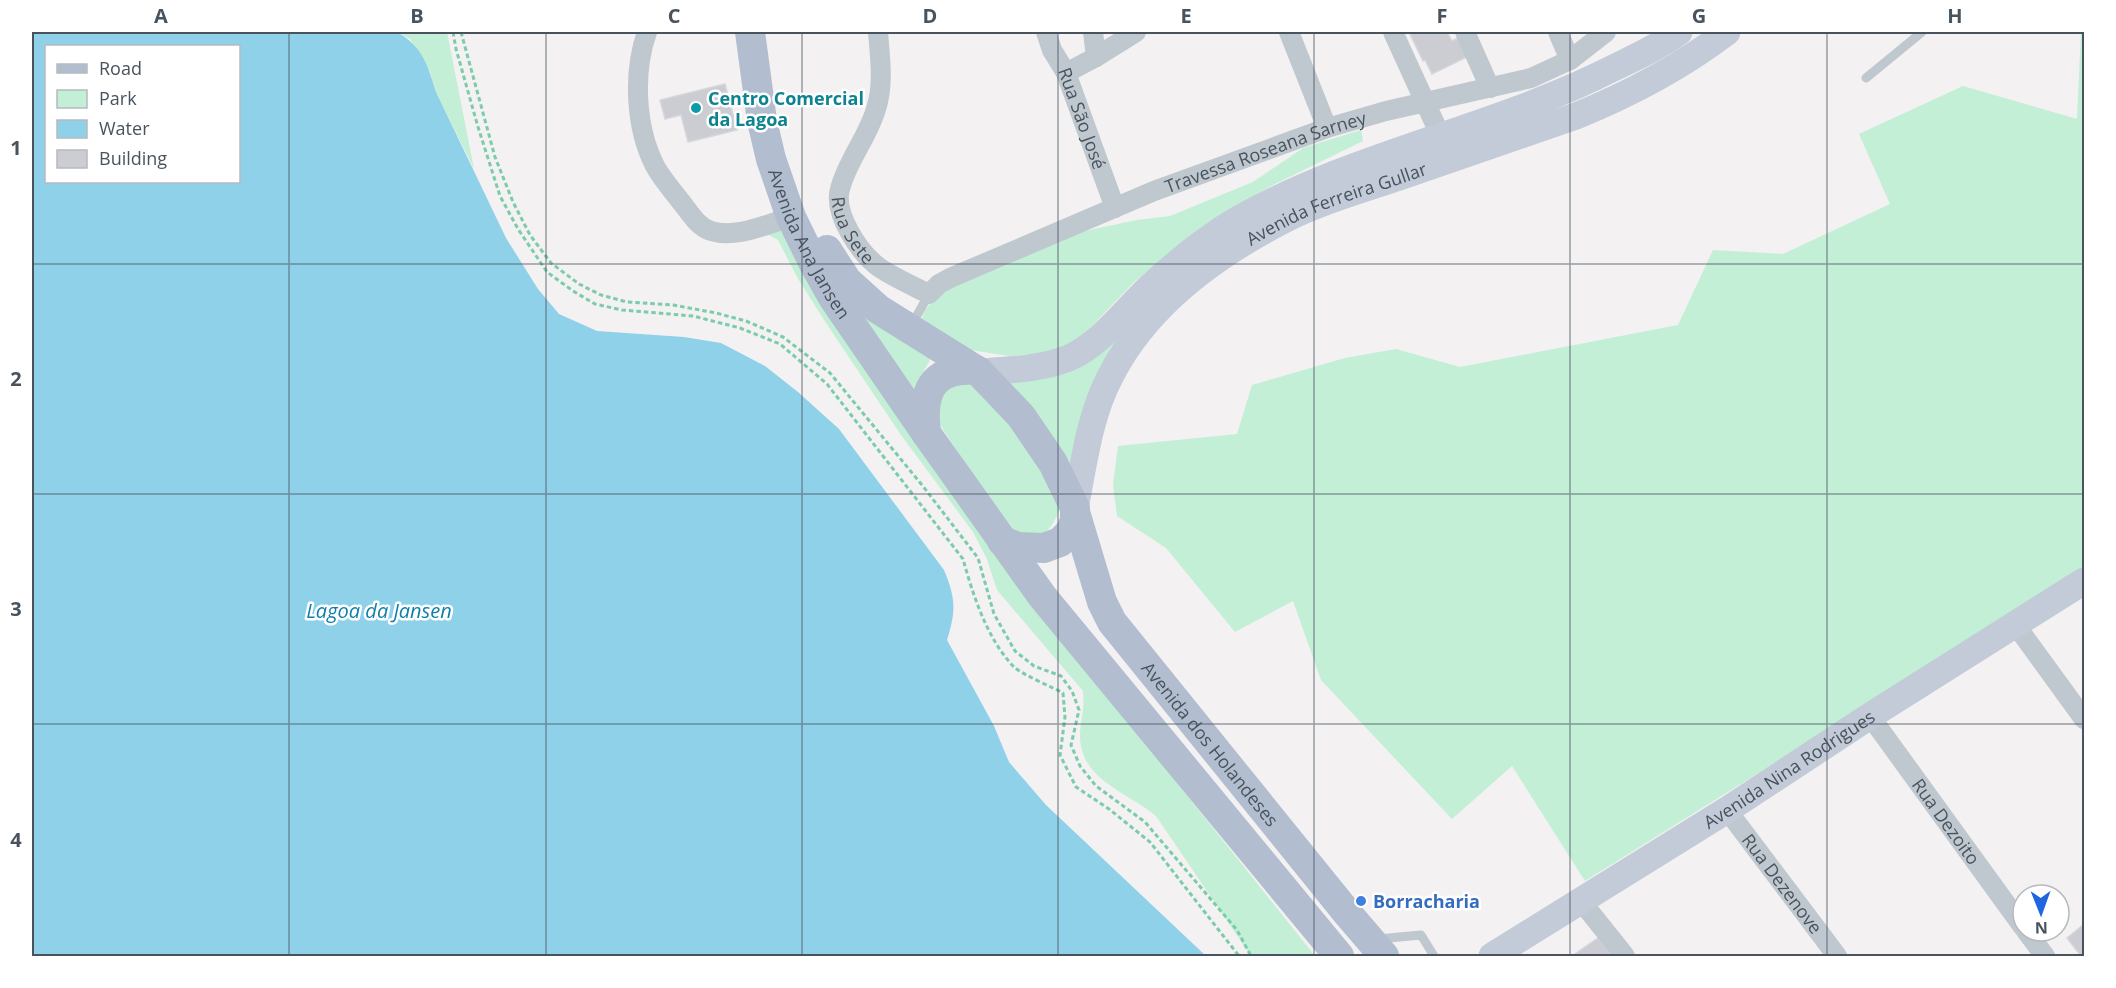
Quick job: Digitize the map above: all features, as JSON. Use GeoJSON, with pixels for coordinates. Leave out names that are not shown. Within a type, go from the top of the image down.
{"type":"FeatureCollection","features":[{"type":"Feature","properties":{"kind":"main road","name":"Avenida Ana Jansen"},"geometry":{"type":"LineString","coordinates":[[750,32],[762,121],[771,159],[791,217],[813,262],[834,299],[1002,541]]}},
{"type":"Feature","properties":{"kind":"main road","name":"Avenida Ana Jansen"},"geometry":{"type":"LineString","coordinates":[[768,32],[777,101],[792,161],[825,246],[847,281],[878,309],[978,371]]}},
{"type":"Feature","properties":{"kind":"main road","name":"Avenida Ferreira Gullar"},"geometry":{"type":"LineString","coordinates":[[978,371],[1034,366],[1077,354],[1096,340],[1181,260],[1234,222],[1280,196],[1314,182],[1576,116],[1613,101],[1677,66],[1727,32]]}},
{"type":"Feature","properties":{"kind":"main road","name":"Avenida Ferreira Gullar"},"geometry":{"type":"LineString","coordinates":[[1075,510],[1096,410],[1109,377],[1134,338],[1192,278],[1231,250],[1295,215],[1337,198],[1420,157],[1440,137],[1567,90],[1624,63],[1672,34]]}},
{"type":"Feature","properties":{"kind":"main road"},"geometry":{"type":"LineString","coordinates":[[926,433],[924,404],[933,384],[951,371],[978,371]]}},
{"type":"Feature","properties":{"kind":"main road","name":"Avenida dos Holandeses"},"geometry":{"type":"LineString","coordinates":[[978,371],[1021,416],[1053,463],[1075,510],[1102,602],[1112,622],[1347,914],[1370,951]]}},
{"type":"Feature","properties":{"kind":"main road"},"geometry":{"type":"LineString","coordinates":[[1002,541],[1026,549],[1052,546],[1070,532],[1075,521],[1075,510]]}},
{"type":"Feature","properties":{"kind":"main road","name":"Avenida dos Holandeses"},"geometry":{"type":"LineString","coordinates":[[1002,541],[1042,596],[1339,957]]}},
{"type":"Feature","properties":{"kind":"main road","name":"Avenida Nina Rodrigues"},"geometry":{"type":"LineString","coordinates":[[1492,957],[2085,581]]}},
{"type":"Feature","properties":{"kind":"main road"},"geometry":{"type":"LineString","coordinates":[[1199,785],[1227,802],[1370,951]]}},
{"type":"Feature","properties":{"kind":"street"},"geometry":{"type":"LineString","coordinates":[[647,32],[640,63],[640,118],[650,156],[660,175],[697,222],[714,232],[746,230],[791,217]]}},
{"type":"Feature","properties":{"kind":"street","name":"Rua Sete"},"geometry":{"type":"LineString","coordinates":[[878,32],[881,76],[876,110],[839,191],[840,211],[869,258],[890,273],[929,294]]}},
{"type":"Feature","properties":{"kind":"street","name":"Rua São José"},"geometry":{"type":"LineString","coordinates":[[1046,32],[1052,50],[1066,73],[1115,208]]}},
{"type":"Feature","properties":{"kind":"street"},"geometry":{"type":"LineString","coordinates":[[1093,32],[1096,57]]}},
{"type":"Feature","properties":{"kind":"street"},"geometry":{"type":"LineString","coordinates":[[1066,73],[1136,32]]}},
{"type":"Feature","properties":{"kind":"street"},"geometry":{"type":"LineString","coordinates":[[1289,32],[1327,128]]}},
{"type":"Feature","properties":{"kind":"street"},"geometry":{"type":"LineString","coordinates":[[1394,32],[1440,137]]}},
{"type":"Feature","properties":{"kind":"street"},"geometry":{"type":"LineString","coordinates":[[1465,32],[1490,88]]}},
{"type":"Feature","properties":{"kind":"street"},"geometry":{"type":"LineString","coordinates":[[1558,32],[1570,60]]}},
{"type":"Feature","properties":{"kind":"street","name":"Travessa Roseana Sarney"},"geometry":{"type":"LineString","coordinates":[[929,294],[939,284],[950,278],[1226,164],[1327,128],[1424,102],[1532,78],[1570,60],[1606,32]]}},
{"type":"Feature","properties":{"kind":"street"},"geometry":{"type":"LineString","coordinates":[[2015,624],[2085,719]]}},
{"type":"Feature","properties":{"kind":"street","name":"Rua Dezoito"},"geometry":{"type":"LineString","coordinates":[[1870,716],[2011,910]]}},
{"type":"Feature","properties":{"kind":"street","name":"Rua Dezenove"},"geometry":{"type":"LineString","coordinates":[[1727,810],[1837,957]]}},
{"type":"Feature","properties":{"kind":"street"},"geometry":{"type":"LineString","coordinates":[[1581,901],[1625,957]]}},
{"type":"Feature","properties":{"kind":"street"},"geometry":{"type":"LineString","coordinates":[[2035,943],[2045,957]]}},
{"type":"Feature","properties":{"kind":"lane"},"geometry":{"type":"LineString","coordinates":[[1866,78],[1922,32]]}},
{"type":"Feature","properties":{"kind":"lane"},"geometry":{"type":"LineString","coordinates":[[910,329],[929,294]]}},
{"type":"Feature","properties":{"kind":"lane"},"geometry":{"type":"LineString","coordinates":[[1370,951],[1419,934],[1423,936],[1434,957]]}},
{"type":"Feature","properties":{"kind":"path"},"geometry":{"type":"LineString","coordinates":[[453,32],[478,127],[500,196],[518,229],[547,272],[595,304],[622,310],[693,316],[740,328],[780,344],[828,384],[963,559],[972,591],[990,633],[1015,668],[1064,693],[1065,717],[1060,755],[1076,787],[1109,809],[1150,842],[1239,957]]}},
{"type":"Feature","properties":{"kind":"path"},"geometry":{"type":"LineString","coordinates":[[461,32],[495,157],[513,202],[530,235],[551,263],[579,284],[601,295],[627,302],[674,305],[746,321],[783,337],[830,374],[922,485],[978,558],[994,614],[1015,651],[1034,666],[1060,676],[1072,691],[1079,710],[1071,745],[1080,766],[1096,786],[1145,822],[1237,930],[1251,957]]}},
{"type":"Feature","properties":{"kind":"green space"},"geometry":{"type":"Polygon","coordinates":[[[397,32],[447,32],[474,169],[436,92],[430,71],[410,39],[397,32]]]}},
{"type":"Feature","properties":{"kind":"green space"},"geometry":{"type":"Polygon","coordinates":[[[2081,32],[2084,32],[2084,570],[1585,881],[1512,766],[1452,819],[1321,680],[1293,601],[1235,632],[1166,548],[1117,516],[1113,485],[1118,446],[1237,434],[1252,385],[1345,358],[1396,349],[1460,367],[1678,325],[1713,250],[1783,254],[1890,204],[1859,134],[1963,86],[2077,119],[2081,32]]]}},
{"type":"Feature","properties":{"kind":"green space"},"geometry":{"type":"Polygon","coordinates":[[[1361,130],[1363,141],[1273,185],[1200,228],[1133,283],[1073,343],[1044,353],[1009,356],[971,350],[920,325],[925,310],[945,288],[1070,234],[1137,220],[1170,216],[1253,182],[1303,148],[1361,130]]]}},
{"type":"Feature","properties":{"kind":"green space"},"geometry":{"type":"Polygon","coordinates":[[[785,231],[1024,591],[1315,956],[1251,956],[1156,816],[1106,783],[1087,762],[1082,749],[1080,733],[1083,691],[997,590],[987,559],[973,532],[901,435],[826,323],[797,277],[778,240],[765,233],[785,231]]]}},
{"type":"Feature","properties":{"kind":"green space"},"geometry":{"type":"Polygon","coordinates":[[[859,308],[933,355],[909,396],[858,322],[859,308]]]}},
{"type":"Feature","properties":{"kind":"green space"},"geometry":{"type":"Polygon","coordinates":[[[1115,337],[1117,350],[1074,476],[999,378],[1115,337]]]}},
{"type":"Feature","properties":{"kind":"green space"},"geometry":{"type":"Polygon","coordinates":[[[958,382],[977,387],[1012,422],[1061,506],[1056,518],[1044,534],[1032,538],[1024,537],[1007,527],[935,417],[942,387],[958,382]]]}},
{"type":"Feature","properties":{"kind":"water","name":"Lagoa da Jansen"},"geometry":{"type":"Polygon","coordinates":[[[32,32],[397,32],[406,37],[423,57],[436,92],[506,238],[538,289],[559,314],[597,331],[684,337],[721,343],[765,366],[839,429],[944,570],[953,597],[952,621],[947,640],[994,726],[1009,762],[1046,805],[1206,956],[32,956],[32,32]]]}},
{"type":"Feature","properties":{"kind":"building"},"geometry":{"type":"Polygon","coordinates":[[[1409,32],[1447,32],[1452,41],[1458,38],[1467,57],[1432,74],[1409,32]]]}},
{"type":"Feature","properties":{"kind":"building","name":"Centro Comercial da Lagoa"},"geometry":{"type":"Polygon","coordinates":[[[725,84],[737,130],[688,142],[681,115],[665,119],[660,100],[725,84]]]}},
{"type":"Feature","properties":{"kind":"building"},"geometry":{"type":"Polygon","coordinates":[[[2084,924],[2084,956],[2081,956],[2071,943],[2071,935],[2084,924]]]}},
{"type":"Feature","properties":{"kind":"building"},"geometry":{"type":"Polygon","coordinates":[[[1598,938],[1613,956],[1572,956],[1598,938]]]}},
{"type":"Feature","properties":{"kind":"place","name":"Centro Comercial da Lagoa"},"geometry":{"type":"Point","coordinates":[696,108]}},
{"type":"Feature","properties":{"kind":"place","name":"Borracharia"},"geometry":{"type":"Point","coordinates":[1361,901]}}]}
